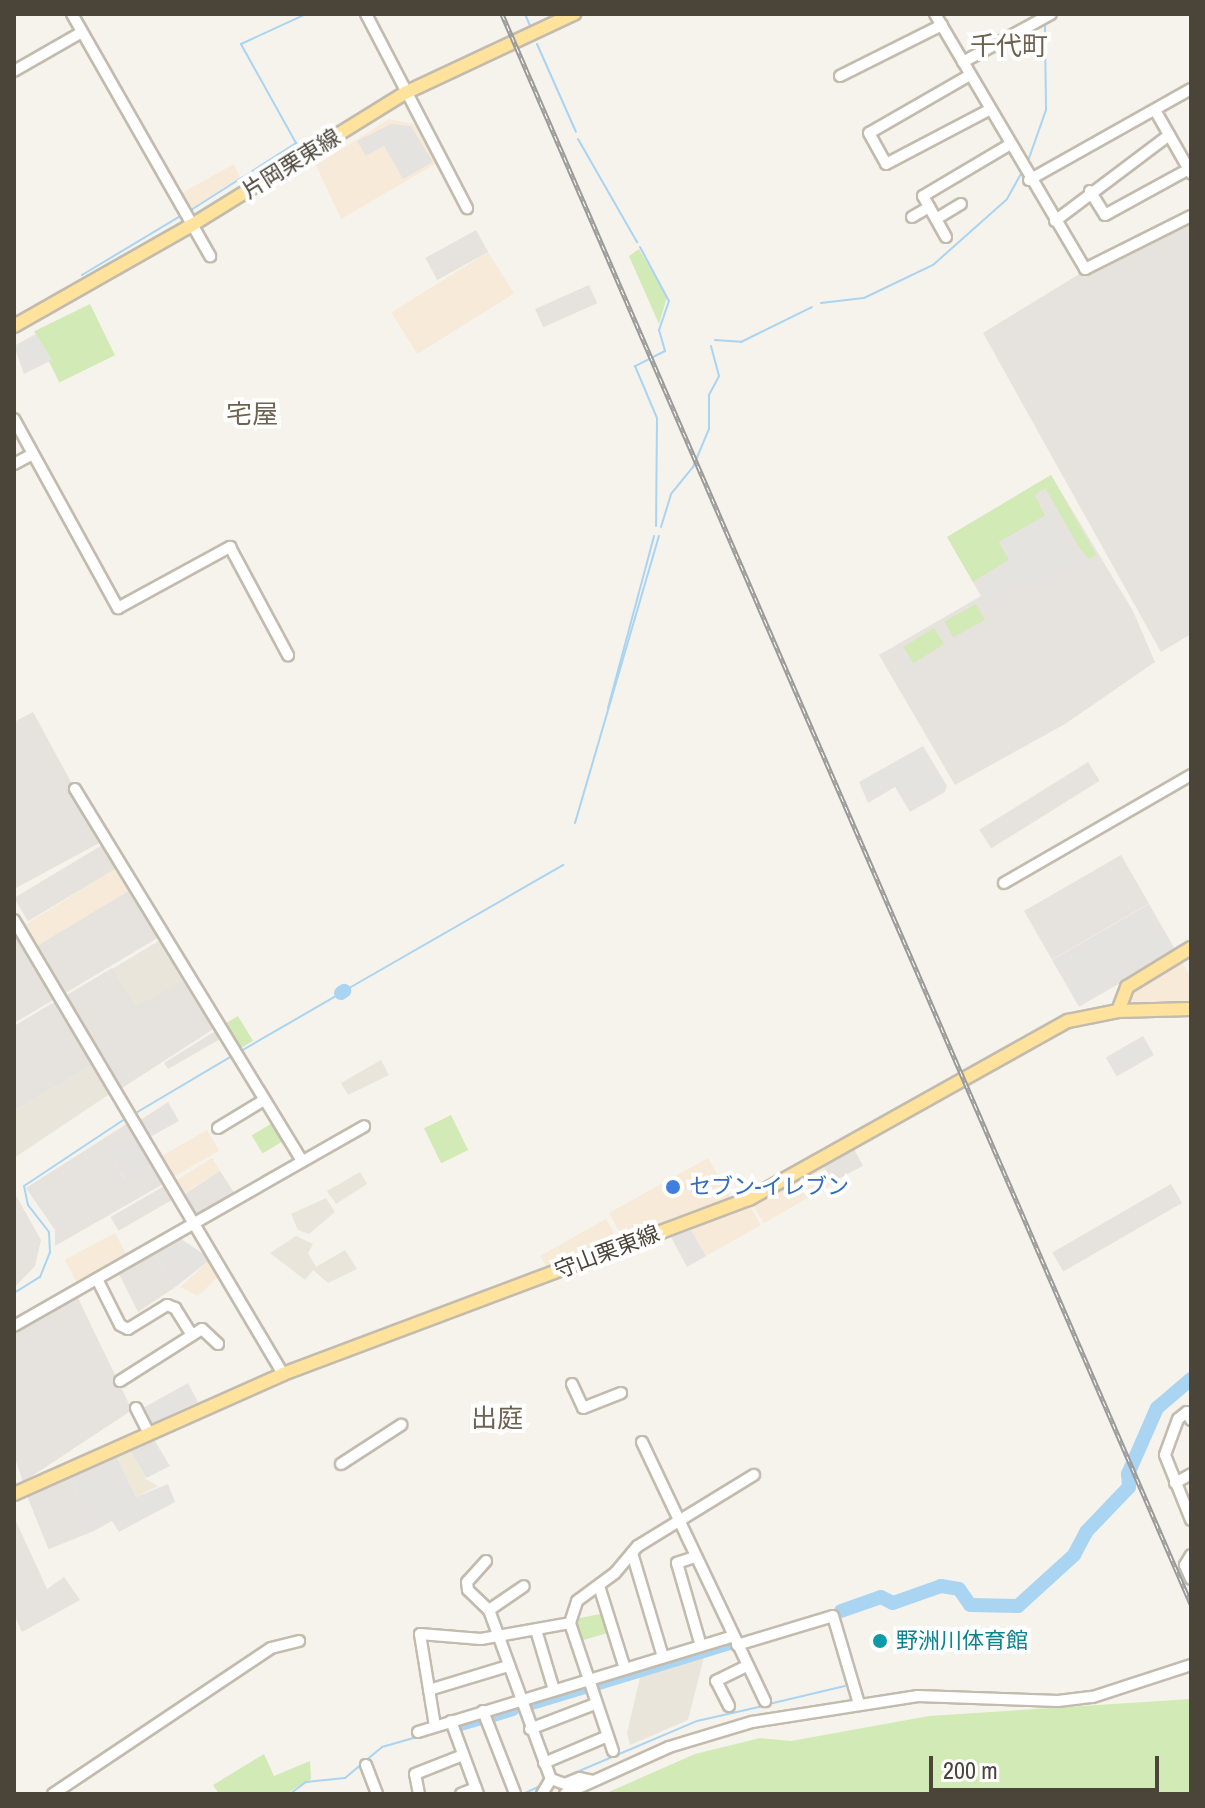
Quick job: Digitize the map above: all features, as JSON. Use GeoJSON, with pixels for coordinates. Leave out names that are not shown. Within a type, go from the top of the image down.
{"type":"FeatureCollection","features":[{"type":"Feature","properties":{"kind":"main road","name":"片岡栗東線"},"geometry":{"type":"LineString","coordinates":[[14,326],[192,225],[405,93],[574,14]]}},
{"type":"Feature","properties":{"kind":"main road"},"geometry":{"type":"LineString","coordinates":[[1118,1011],[1127,987],[1191,948]]}},
{"type":"Feature","properties":{"kind":"main road","name":"守山栗東線"},"geometry":{"type":"LineString","coordinates":[[14,1494],[283,1374],[749,1199],[1068,1021],[1118,1011],[1191,1009]]}},
{"type":"Feature","properties":{"kind":"street"},"geometry":{"type":"LineString","coordinates":[[72,14],[210,256]]}},
{"type":"Feature","properties":{"kind":"street"},"geometry":{"type":"LineString","coordinates":[[366,14],[467,208]]}},
{"type":"Feature","properties":{"kind":"street"},"geometry":{"type":"LineString","coordinates":[[935,14],[1029,180],[1085,269],[1191,216]]}},
{"type":"Feature","properties":{"kind":"street"},"geometry":{"type":"LineString","coordinates":[[963,62],[1051,14]]}},
{"type":"Feature","properties":{"kind":"street"},"geometry":{"type":"LineString","coordinates":[[840,76],[942,25]]}},
{"type":"Feature","properties":{"kind":"street"},"geometry":{"type":"LineString","coordinates":[[14,71],[82,32]]}},
{"type":"Feature","properties":{"kind":"street"},"geometry":{"type":"LineString","coordinates":[[970,75],[869,133],[886,164],[989,110]]}},
{"type":"Feature","properties":{"kind":"street"},"geometry":{"type":"LineString","coordinates":[[1029,180],[1191,89]]}},
{"type":"Feature","properties":{"kind":"street"},"geometry":{"type":"LineString","coordinates":[[1090,191],[1105,215],[1190,171],[1155,110]]}},
{"type":"Feature","properties":{"kind":"street"},"geometry":{"type":"LineString","coordinates":[[1055,221],[1090,191],[1169,135]]}},
{"type":"Feature","properties":{"kind":"street"},"geometry":{"type":"LineString","coordinates":[[946,237],[923,196],[1009,145]]}},
{"type":"Feature","properties":{"kind":"street"},"geometry":{"type":"LineString","coordinates":[[936,219],[961,204]]}},
{"type":"Feature","properties":{"kind":"street"},"geometry":{"type":"LineString","coordinates":[[912,217],[929,207]]}},
{"type":"Feature","properties":{"kind":"street"},"geometry":{"type":"LineString","coordinates":[[14,419],[118,608],[230,547],[288,655]]}},
{"type":"Feature","properties":{"kind":"street"},"geometry":{"type":"LineString","coordinates":[[14,464],[33,454]]}},
{"type":"Feature","properties":{"kind":"street"},"geometry":{"type":"LineString","coordinates":[[1004,883],[1191,775]]}},
{"type":"Feature","properties":{"kind":"street"},"geometry":{"type":"LineString","coordinates":[[75,789],[302,1161]]}},
{"type":"Feature","properties":{"kind":"street"},"geometry":{"type":"LineString","coordinates":[[14,920],[283,1374]]}},
{"type":"Feature","properties":{"kind":"street"},"geometry":{"type":"LineString","coordinates":[[218,1128],[264,1100]]}},
{"type":"Feature","properties":{"kind":"street"},"geometry":{"type":"LineString","coordinates":[[14,1326],[364,1126]]}},
{"type":"Feature","properties":{"kind":"street"},"geometry":{"type":"LineString","coordinates":[[97,1279],[120,1325],[128,1329],[167,1305],[175,1308],[192,1335]]}},
{"type":"Feature","properties":{"kind":"street"},"geometry":{"type":"LineString","coordinates":[[120,1381],[202,1329],[211,1331],[218,1344]]}},
{"type":"Feature","properties":{"kind":"street"},"geometry":{"type":"LineString","coordinates":[[572,1384],[583,1408],[621,1393]]}},
{"type":"Feature","properties":{"kind":"street"},"geometry":{"type":"LineString","coordinates":[[136,1408],[149,1433]]}},
{"type":"Feature","properties":{"kind":"street"},"geometry":{"type":"LineString","coordinates":[[1190,1414],[1178,1419],[1165,1455],[1190,1517]]}},
{"type":"Feature","properties":{"kind":"street"},"geometry":{"type":"LineString","coordinates":[[341,1464],[401,1425]]}},
{"type":"Feature","properties":{"kind":"street"},"geometry":{"type":"LineString","coordinates":[[642,1442],[765,1701]]}},
{"type":"Feature","properties":{"kind":"street"},"geometry":{"type":"LineString","coordinates":[[1175,1483],[1191,1474]]}},
{"type":"Feature","properties":{"kind":"street"},"geometry":{"type":"LineString","coordinates":[[613,1751],[570,1623],[585,1592],[599,1586],[632,1553],[754,1475]]}},
{"type":"Feature","properties":{"kind":"street"},"geometry":{"type":"LineString","coordinates":[[632,1553],[663,1657]]}},
{"type":"Feature","properties":{"kind":"street"},"geometry":{"type":"LineString","coordinates":[[1191,1555],[1185,1565],[1191,1579]]}},
{"type":"Feature","properties":{"kind":"street"},"geometry":{"type":"LineString","coordinates":[[695,1557],[677,1563],[701,1646]]}},
{"type":"Feature","properties":{"kind":"street"},"geometry":{"type":"LineString","coordinates":[[486,1561],[467,1582],[468,1590],[489,1610],[519,1700],[551,1779],[565,1784],[580,1778],[593,1781]]}},
{"type":"Feature","properties":{"kind":"street"},"geometry":{"type":"LineString","coordinates":[[489,1610],[524,1586]]}},
{"type":"Feature","properties":{"kind":"street"},"geometry":{"type":"LineString","coordinates":[[599,1586],[625,1669]]}},
{"type":"Feature","properties":{"kind":"street"},"geometry":{"type":"LineString","coordinates":[[418,1732],[701,1646],[833,1616],[859,1704]]}},
{"type":"Feature","properties":{"kind":"street"},"geometry":{"type":"LineString","coordinates":[[435,1726],[420,1634],[500,1637],[570,1623]]}},
{"type":"Feature","properties":{"kind":"street"},"geometry":{"type":"LineString","coordinates":[[536,1630],[554,1690]]}},
{"type":"Feature","properties":{"kind":"street"},"geometry":{"type":"LineString","coordinates":[[53,1794],[64,1790],[271,1648],[299,1641]]}},
{"type":"Feature","properties":{"kind":"street"},"geometry":{"type":"LineString","coordinates":[[565,1794],[707,1733],[859,1704],[939,1694],[1058,1701],[1093,1697],[1191,1665]]}},
{"type":"Feature","properties":{"kind":"street"},"geometry":{"type":"LineString","coordinates":[[429,1690],[508,1666]]}},
{"type":"Feature","properties":{"kind":"street"},"geometry":{"type":"LineString","coordinates":[[729,1706],[716,1681],[747,1666]]}},
{"type":"Feature","properties":{"kind":"street"},"geometry":{"type":"LineString","coordinates":[[530,1729],[595,1704]]}},
{"type":"Feature","properties":{"kind":"street"},"geometry":{"type":"LineString","coordinates":[[483,1711],[515,1793]]}},
{"type":"Feature","properties":{"kind":"street"},"geometry":{"type":"LineString","coordinates":[[451,1721],[477,1791],[461,1794]]}},
{"type":"Feature","properties":{"kind":"street"},"geometry":{"type":"LineString","coordinates":[[544,1763],[608,1736]]}},
{"type":"Feature","properties":{"kind":"street"},"geometry":{"type":"LineString","coordinates":[[419,1794],[415,1774],[463,1755]]}},
{"type":"Feature","properties":{"kind":"street"},"geometry":{"type":"LineString","coordinates":[[366,1765],[377,1794]]}},
{"type":"Feature","properties":{"kind":"street"},"geometry":{"type":"LineString","coordinates":[[542,1794],[551,1779]]}},
{"type":"Feature","properties":{"kind":"shaded area"},"geometry":{"type":"Polygon","coordinates":[[[389,119],[414,124],[437,163],[341,219],[316,165],[389,119]]]}},
{"type":"Feature","properties":{"kind":"shaded area"},"geometry":{"type":"Polygon","coordinates":[[[391,124],[411,126],[433,162],[403,179],[384,146],[366,156],[357,141],[391,124]]]}},
{"type":"Feature","properties":{"kind":"shaded area"},"geometry":{"type":"Polygon","coordinates":[[[234,164],[240,177],[189,210],[180,194],[234,164]]]}},
{"type":"Feature","properties":{"kind":"shaded area"},"geometry":{"type":"Polygon","coordinates":[[[1191,216],[1191,634],[1161,652],[983,333],[1094,265],[1191,216]]]}},
{"type":"Feature","properties":{"kind":"shaded area"},"geometry":{"type":"Polygon","coordinates":[[[476,230],[488,252],[437,280],[425,258],[476,230]]]}},
{"type":"Feature","properties":{"kind":"shaded area"},"geometry":{"type":"Polygon","coordinates":[[[488,252],[514,294],[417,354],[391,312],[488,252]]]}},
{"type":"Feature","properties":{"kind":"shaded area"},"geometry":{"type":"Polygon","coordinates":[[[589,285],[597,303],[543,327],[535,309],[589,285]]]}},
{"type":"Feature","properties":{"kind":"shaded area"},"geometry":{"type":"Polygon","coordinates":[[[36,334],[52,360],[24,374],[14,346],[36,334]]]}},
{"type":"Feature","properties":{"kind":"shaded area"},"geometry":{"type":"Polygon","coordinates":[[[1051,475],[1133,611],[1155,662],[1065,724],[955,785],[879,655],[981,596],[947,537],[1051,475]]]}},
{"type":"Feature","properties":{"kind":"shaded area"},"geometry":{"type":"Polygon","coordinates":[[[1051,512],[1082,563],[1037,589],[1032,581],[992,604],[976,580],[1009,560],[999,542],[1051,512]]]}},
{"type":"Feature","properties":{"kind":"shaded area"},"geometry":{"type":"Polygon","coordinates":[[[33,712],[103,841],[14,889],[14,722],[33,712]]]}},
{"type":"Feature","properties":{"kind":"shaded area"},"geometry":{"type":"Polygon","coordinates":[[[923,746],[947,786],[945,792],[910,812],[895,787],[868,803],[859,782],[923,746]]]}},
{"type":"Feature","properties":{"kind":"shaded area"},"geometry":{"type":"Polygon","coordinates":[[[1088,762],[1100,781],[991,848],[979,830],[1088,762]]]}},
{"type":"Feature","properties":{"kind":"shaded area"},"geometry":{"type":"Polygon","coordinates":[[[104,844],[118,867],[28,921],[14,898],[104,844]]]}},
{"type":"Feature","properties":{"kind":"shaded area"},"geometry":{"type":"Polygon","coordinates":[[[1121,855],[1149,903],[1052,959],[1024,911],[1121,855]]]}},
{"type":"Feature","properties":{"kind":"shaded area"},"geometry":{"type":"Polygon","coordinates":[[[118,867],[132,889],[37,948],[23,926],[118,867]]]}},
{"type":"Feature","properties":{"kind":"shaded area"},"geometry":{"type":"Polygon","coordinates":[[[132,889],[160,936],[64,994],[36,947],[132,889]]]}},
{"type":"Feature","properties":{"kind":"shaded area"},"geometry":{"type":"Polygon","coordinates":[[[1149,904],[1176,951],[1079,1007],[1052,960],[1149,904]]]}},
{"type":"Feature","properties":{"kind":"shaded area"},"geometry":{"type":"Polygon","coordinates":[[[14,928],[55,999],[14,1023],[14,928]]]}},
{"type":"Feature","properties":{"kind":"shaded area"},"geometry":{"type":"Polygon","coordinates":[[[162,939],[186,979],[136,1009],[112,969],[162,939]]]}},
{"type":"Feature","properties":{"kind":"shaded area"},"geometry":{"type":"Polygon","coordinates":[[[1181,960],[1191,978],[1191,1002],[1125,1002],[1127,993],[1181,960]]]}},
{"type":"Feature","properties":{"kind":"shaded area"},"geometry":{"type":"Polygon","coordinates":[[[112,968],[136,1007],[186,979],[215,1028],[119,1090],[65,996],[112,968]]]}},
{"type":"Feature","properties":{"kind":"shaded area"},"geometry":{"type":"Polygon","coordinates":[[[56,1001],[94,1064],[14,1111],[14,1026],[56,1001]]]}},
{"type":"Feature","properties":{"kind":"shaded area"},"geometry":{"type":"Polygon","coordinates":[[[217,1030],[222,1038],[168,1069],[164,1063],[217,1030]]]}},
{"type":"Feature","properties":{"kind":"shaded area"},"geometry":{"type":"Polygon","coordinates":[[[1143,1036],[1154,1055],[1117,1077],[1106,1058],[1143,1036]]]}},
{"type":"Feature","properties":{"kind":"shaded area"},"geometry":{"type":"Polygon","coordinates":[[[381,1060],[389,1075],[348,1095],[341,1083],[381,1060]]]}},
{"type":"Feature","properties":{"kind":"shaded area"},"geometry":{"type":"Polygon","coordinates":[[[94,1064],[111,1093],[14,1158],[14,1111],[94,1064]]]}},
{"type":"Feature","properties":{"kind":"shaded area"},"geometry":{"type":"Polygon","coordinates":[[[168,1102],[179,1121],[148,1138],[139,1121],[168,1102]]]}},
{"type":"Feature","properties":{"kind":"shaded area"},"geometry":{"type":"Polygon","coordinates":[[[128,1123],[135,1135],[109,1153],[125,1180],[153,1164],[165,1183],[55,1246],[55,1230],[26,1188],[128,1123]]]}},
{"type":"Feature","properties":{"kind":"shaded area"},"geometry":{"type":"Polygon","coordinates":[[[207,1130],[219,1151],[172,1178],[160,1157],[207,1130]]]}},
{"type":"Feature","properties":{"kind":"shaded area"},"geometry":{"type":"Polygon","coordinates":[[[135,1135],[153,1164],[126,1181],[108,1152],[135,1135]]]}},
{"type":"Feature","properties":{"kind":"shaded area"},"geometry":{"type":"Polygon","coordinates":[[[854,1149],[863,1166],[832,1182],[823,1165],[854,1149]]]}},
{"type":"Feature","properties":{"kind":"shaded area"},"geometry":{"type":"Polygon","coordinates":[[[212,1158],[220,1171],[183,1194],[175,1181],[212,1158]]]}},
{"type":"Feature","properties":{"kind":"shaded area"},"geometry":{"type":"Polygon","coordinates":[[[708,1158],[731,1198],[624,1239],[609,1213],[708,1158]]]}},
{"type":"Feature","properties":{"kind":"shaded area"},"geometry":{"type":"Polygon","coordinates":[[[823,1166],[833,1183],[764,1223],[754,1206],[823,1166]]]}},
{"type":"Feature","properties":{"kind":"shaded area"},"geometry":{"type":"Polygon","coordinates":[[[220,1171],[236,1196],[199,1220],[183,1195],[220,1171]]]}},
{"type":"Feature","properties":{"kind":"shaded area"},"geometry":{"type":"Polygon","coordinates":[[[360,1172],[367,1184],[336,1204],[327,1191],[360,1172]]]}},
{"type":"Feature","properties":{"kind":"shaded area"},"geometry":{"type":"Polygon","coordinates":[[[1171,1184],[1182,1203],[1063,1272],[1052,1252],[1171,1184]]]}},
{"type":"Feature","properties":{"kind":"shaded area"},"geometry":{"type":"Polygon","coordinates":[[[166,1185],[174,1199],[119,1231],[111,1217],[166,1185]]]}},
{"type":"Feature","properties":{"kind":"shaded area"},"geometry":{"type":"Polygon","coordinates":[[[14,1192],[41,1240],[35,1266],[14,1288],[14,1192]]]}},
{"type":"Feature","properties":{"kind":"shaded area"},"geometry":{"type":"Polygon","coordinates":[[[326,1198],[335,1212],[309,1234],[298,1230],[291,1214],[326,1198]]]}},
{"type":"Feature","properties":{"kind":"shaded area"},"geometry":{"type":"Polygon","coordinates":[[[749,1205],[761,1225],[706,1256],[691,1230],[749,1205]]]}},
{"type":"Feature","properties":{"kind":"shaded area"},"geometry":{"type":"Polygon","coordinates":[[[606,1219],[619,1241],[547,1268],[540,1256],[606,1219]]]}},
{"type":"Feature","properties":{"kind":"shaded area"},"geometry":{"type":"Polygon","coordinates":[[[691,1230],[706,1256],[687,1267],[671,1237],[691,1230]]]}},
{"type":"Feature","properties":{"kind":"shaded area"},"geometry":{"type":"Polygon","coordinates":[[[115,1233],[128,1257],[77,1284],[65,1260],[115,1233]]]}},
{"type":"Feature","properties":{"kind":"shaded area"},"geometry":{"type":"Polygon","coordinates":[[[296,1236],[313,1244],[308,1253],[316,1267],[345,1250],[357,1269],[328,1283],[313,1270],[305,1280],[270,1253],[296,1236]]]}},
{"type":"Feature","properties":{"kind":"shaded area"},"geometry":{"type":"Polygon","coordinates":[[[181,1239],[211,1259],[174,1288],[153,1253],[181,1239]]]}},
{"type":"Feature","properties":{"kind":"shaded area"},"geometry":{"type":"Polygon","coordinates":[[[153,1253],[174,1288],[138,1312],[118,1272],[153,1253]]]}},
{"type":"Feature","properties":{"kind":"shaded area"},"geometry":{"type":"Polygon","coordinates":[[[211,1259],[220,1275],[198,1296],[180,1287],[211,1259]]]}},
{"type":"Feature","properties":{"kind":"shaded area"},"geometry":{"type":"Polygon","coordinates":[[[76,1294],[132,1410],[23,1482],[14,1455],[14,1330],[76,1294]]]}},
{"type":"Feature","properties":{"kind":"shaded area"},"geometry":{"type":"Polygon","coordinates":[[[188,1383],[198,1402],[148,1425],[143,1408],[188,1383]]]}},
{"type":"Feature","properties":{"kind":"shaded area"},"geometry":{"type":"Polygon","coordinates":[[[153,1438],[170,1466],[146,1478],[129,1449],[153,1438]]]}},
{"type":"Feature","properties":{"kind":"shaded area"},"geometry":{"type":"Polygon","coordinates":[[[129,1449],[146,1479],[158,1486],[136,1497],[116,1455],[129,1449]]]}},
{"type":"Feature","properties":{"kind":"shaded area"},"geometry":{"type":"Polygon","coordinates":[[[116,1455],[136,1497],[168,1484],[175,1502],[119,1532],[112,1521],[92,1532],[70,1477],[116,1455]]]}},
{"type":"Feature","properties":{"kind":"shaded area"},"geometry":{"type":"Polygon","coordinates":[[[70,1477],[92,1532],[49,1549],[26,1495],[70,1477]]]}},
{"type":"Feature","properties":{"kind":"shaded area"},"geometry":{"type":"Polygon","coordinates":[[[14,1517],[47,1589],[64,1577],[80,1600],[22,1632],[14,1614],[14,1517]]]}},
{"type":"Feature","properties":{"kind":"shaded area"},"geometry":{"type":"Polygon","coordinates":[[[705,1653],[688,1720],[630,1745],[627,1733],[641,1673],[705,1653]]]}},
{"type":"Feature","properties":{"kind":"green space"},"geometry":{"type":"Polygon","coordinates":[[[639,249],[667,297],[659,324],[629,256],[639,249]]]}},
{"type":"Feature","properties":{"kind":"green space"},"geometry":{"type":"Polygon","coordinates":[[[90,304],[115,355],[59,382],[34,331],[90,304]]]}},
{"type":"Feature","properties":{"kind":"green space"},"geometry":{"type":"Polygon","coordinates":[[[1051,475],[1096,555],[1089,559],[1079,547],[1045,488],[1035,495],[1045,516],[999,542],[1009,560],[973,582],[947,537],[1051,475]]]}},
{"type":"Feature","properties":{"kind":"green space"},"geometry":{"type":"Polygon","coordinates":[[[976,604],[985,620],[953,637],[945,621],[976,604]]]}},
{"type":"Feature","properties":{"kind":"green space"},"geometry":{"type":"Polygon","coordinates":[[[934,628],[944,644],[914,663],[903,647],[934,628]]]}},
{"type":"Feature","properties":{"kind":"green space"},"geometry":{"type":"Polygon","coordinates":[[[238,1016],[253,1041],[237,1051],[222,1026],[238,1016]]]}},
{"type":"Feature","properties":{"kind":"green space"},"geometry":{"type":"Polygon","coordinates":[[[451,1115],[468,1150],[441,1163],[424,1128],[451,1115]]]}},
{"type":"Feature","properties":{"kind":"green space"},"geometry":{"type":"Polygon","coordinates":[[[274,1122],[285,1140],[263,1153],[252,1135],[274,1122]]]}},
{"type":"Feature","properties":{"kind":"green space"},"geometry":{"type":"Polygon","coordinates":[[[605,1613],[611,1632],[577,1642],[575,1619],[605,1613]]]}},
{"type":"Feature","properties":{"kind":"green space"},"geometry":{"type":"Polygon","coordinates":[[[1191,1699],[1191,1794],[604,1794],[695,1754],[760,1738],[791,1741],[929,1716],[1191,1699]]]}},
{"type":"Feature","properties":{"kind":"green space"},"geometry":{"type":"Polygon","coordinates":[[[264,1754],[274,1776],[310,1761],[311,1779],[286,1794],[219,1794],[213,1785],[264,1754]]]}},
{"type":"Feature","properties":{"kind":"waterway"},"geometry":{"type":"LineString","coordinates":[[191,210],[296,143],[241,44],[306,14]]}},
{"type":"Feature","properties":{"kind":"waterway"},"geometry":{"type":"LineString","coordinates":[[525,14],[530,26]]}},
{"type":"Feature","properties":{"kind":"waterway"},"geometry":{"type":"LineString","coordinates":[[1028,161],[1046,110],[1045,23]]}},
{"type":"Feature","properties":{"kind":"waterway"},"geometry":{"type":"LineString","coordinates":[[537,44],[576,132]]}},
{"type":"Feature","properties":{"kind":"waterway"},"geometry":{"type":"LineString","coordinates":[[578,139],[637,242]]}},
{"type":"Feature","properties":{"kind":"waterway"},"geometry":{"type":"LineString","coordinates":[[821,303],[864,298],[933,265],[1007,199],[1023,170]]}},
{"type":"Feature","properties":{"kind":"waterway"},"geometry":{"type":"LineString","coordinates":[[82,275],[179,217]]}},
{"type":"Feature","properties":{"kind":"waterway"},"geometry":{"type":"LineString","coordinates":[[640,247],[669,301],[659,330],[665,351],[635,366],[657,418],[656,526]]}},
{"type":"Feature","properties":{"kind":"waterway"},"geometry":{"type":"LineString","coordinates":[[715,340],[741,342],[812,307]]}},
{"type":"Feature","properties":{"kind":"waterway"},"geometry":{"type":"LineString","coordinates":[[661,527],[671,494],[693,467],[709,429],[709,395],[719,376],[711,346]]}},
{"type":"Feature","properties":{"kind":"waterway"},"geometry":{"type":"LineString","coordinates":[[608,708],[654,536]]}},
{"type":"Feature","properties":{"kind":"waterway"},"geometry":{"type":"LineString","coordinates":[[575,823],[659,536]]}},
{"type":"Feature","properties":{"kind":"waterway"},"geometry":{"type":"LineString","coordinates":[[344,991],[563,865]]}},
{"type":"Feature","properties":{"kind":"waterway"},"geometry":{"type":"LineString","coordinates":[[241,1051],[341,993]]}},
{"type":"Feature","properties":{"kind":"waterway"},"geometry":{"type":"LineString","coordinates":[[134,1114],[232,1056]]}},
{"type":"Feature","properties":{"kind":"waterway"},"geometry":{"type":"LineString","coordinates":[[14,1293],[40,1277],[50,1252],[49,1232],[28,1205],[24,1186],[125,1119]]}},
{"type":"Feature","properties":{"kind":"waterway"},"geometry":{"type":"LineString","coordinates":[[841,1611],[881,1597],[893,1603],[941,1586],[959,1589],[970,1605],[1018,1606],[1074,1555],[1087,1531],[1129,1487],[1128,1474],[1157,1408],[1191,1379]]}},
{"type":"Feature","properties":{"kind":"waterway"},"geometry":{"type":"LineString","coordinates":[[592,1685],[729,1643]]}},
{"type":"Feature","properties":{"kind":"waterway"},"geometry":{"type":"LineString","coordinates":[[769,1704],[845,1686]]}},
{"type":"Feature","properties":{"kind":"waterway"},"geometry":{"type":"LineString","coordinates":[[528,1704],[585,1687]]}},
{"type":"Feature","properties":{"kind":"waterway"},"geometry":{"type":"LineString","coordinates":[[565,1777],[697,1721],[763,1706]]}},
{"type":"Feature","properties":{"kind":"waterway"},"geometry":{"type":"LineString","coordinates":[[490,1716],[513,1709]]}},
{"type":"Feature","properties":{"kind":"waterway"},"geometry":{"type":"LineString","coordinates":[[457,1725],[482,1718]]}},
{"type":"Feature","properties":{"kind":"waterway"},"geometry":{"type":"LineString","coordinates":[[290,1794],[306,1782],[345,1778],[382,1747],[420,1736]]}},
{"type":"Feature","properties":{"kind":"waterway"},"geometry":{"type":"LineString","coordinates":[[523,1794],[540,1786]]}},
{"type":"Feature","properties":{"kind":"railway"},"geometry":{"type":"LineString","coordinates":[[502,14],[1191,1604]]}},
{"type":"Feature","properties":{"kind":"place","name":"セブン-イレブン"},"geometry":{"type":"Point","coordinates":[673,1187]}},
{"type":"Feature","properties":{"kind":"place","name":"野洲川体育館"},"geometry":{"type":"Point","coordinates":[880,1641]}},
{"type":"Feature","properties":{"kind":"district","name":"千代町"},"geometry":{"type":"Point","coordinates":[1009,46]}},
{"type":"Feature","properties":{"kind":"district","name":"宅屋"},"geometry":{"type":"Point","coordinates":[252,414]}},
{"type":"Feature","properties":{"kind":"district","name":"出庭"},"geometry":{"type":"Point","coordinates":[497,1418]}}]}
